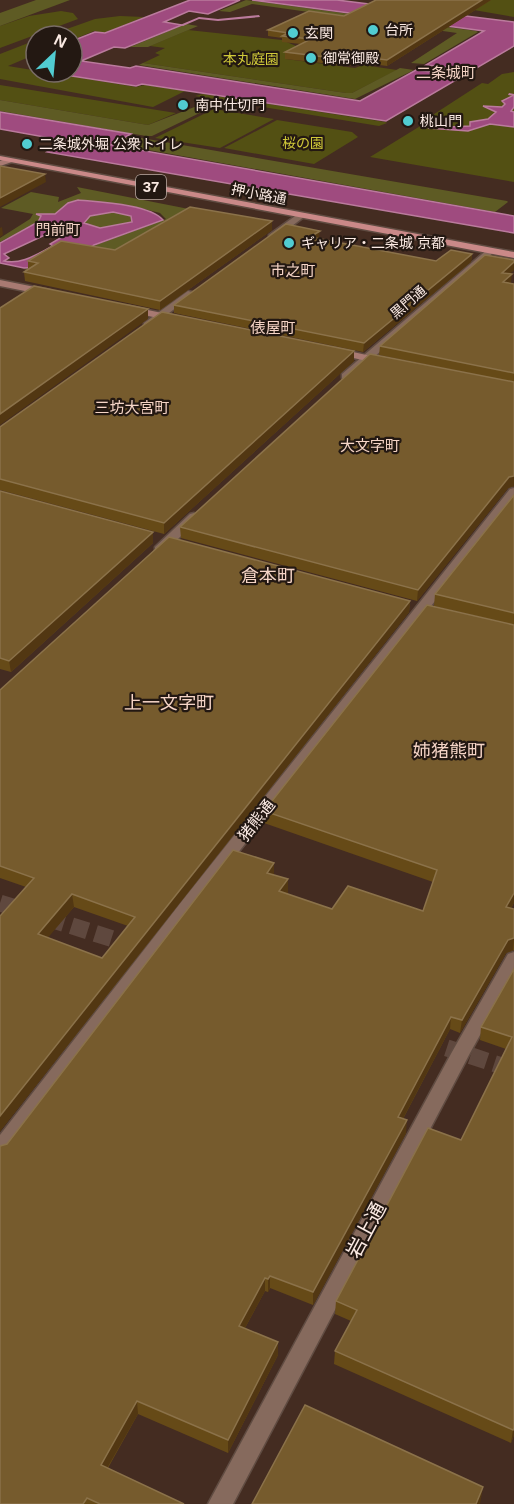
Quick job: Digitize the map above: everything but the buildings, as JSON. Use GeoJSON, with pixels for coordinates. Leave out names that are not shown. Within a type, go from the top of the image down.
{"type":"FeatureCollection","features":[{"type":"Feature","properties":{"kind":"main road","name":"押小路通"},"geometry":{"type":"LineString","coordinates":[[4,159],[514,255]]}},
{"type":"Feature","properties":{"kind":"street"},"geometry":{"type":"LineString","coordinates":[[0,164],[4,159]]}},
{"type":"Feature","properties":{"kind":"street"},"geometry":{"type":"LineString","coordinates":[[266,241],[301,216]]}},
{"type":"Feature","properties":{"kind":"street","name":"黒門通"},"geometry":{"type":"LineString","coordinates":[[340,381],[491,251]]}},
{"type":"Feature","properties":{"kind":"street"},"geometry":{"type":"LineString","coordinates":[[0,283],[66,296]]}},
{"type":"Feature","properties":{"kind":"street"},"geometry":{"type":"LineString","coordinates":[[141,330],[198,288]]}},
{"type":"Feature","properties":{"kind":"street"},"geometry":{"type":"LineString","coordinates":[[119,307],[192,322]]}},
{"type":"Feature","properties":{"kind":"street"},"geometry":{"type":"LineString","coordinates":[[320,348],[400,365]]}},
{"type":"Feature","properties":{"kind":"street","name":"猪熊通"},"geometry":{"type":"LineString","coordinates":[[0,1150],[514,492]]}},
{"type":"Feature","properties":{"kind":"street"},"geometry":{"type":"LineString","coordinates":[[151,557],[201,511]]}},
{"type":"Feature","properties":{"kind":"street","name":"岩上通"},"geometry":{"type":"LineString","coordinates":[[220,1504],[455,1062],[514,958]]}},
{"type":"Feature","properties":{"kind":"green space"},"geometry":{"type":"Polygon","coordinates":[[[416,0],[514,0],[514,17],[416,0]]]}},
{"type":"Feature","properties":{"kind":"green space"},"geometry":{"type":"Polygon","coordinates":[[[61,11],[73,13],[78,19],[65,24],[24,24],[24,39],[0,48],[0,26],[29,16],[61,11]]]}},
{"type":"Feature","properties":{"kind":"green space"},"geometry":{"type":"Polygon","coordinates":[[[120,16],[144,17],[104,33],[94,31],[84,35],[84,24],[81,24],[95,19],[120,16]]]}},
{"type":"Feature","properties":{"kind":"green space","name":"本丸庭園"},"geometry":{"type":"Polygon","coordinates":[[[188,30],[282,40],[296,46],[326,50],[286,59],[355,68],[363,65],[397,70],[352,93],[346,93],[143,63],[160,55],[155,53],[165,48],[150,46],[188,30]]]}},
{"type":"Feature","properties":{"kind":"green space"},"geometry":{"type":"Polygon","coordinates":[[[24,45],[24,59],[8,66],[24,69],[24,83],[0,79],[0,54],[24,45]]]}},
{"type":"Feature","properties":{"kind":"green space"},"geometry":{"type":"Polygon","coordinates":[[[514,72],[514,182],[370,157],[469,96],[430,120],[425,120],[482,83],[488,84],[502,74],[514,72]]]}},
{"type":"Feature","properties":{"kind":"green space"},"geometry":{"type":"Polygon","coordinates":[[[84,78],[136,87],[145,85],[185,91],[153,107],[27,84],[84,84],[84,78]]]}},
{"type":"Feature","properties":{"kind":"green space"},"geometry":{"type":"Polygon","coordinates":[[[0,85],[176,113],[148,125],[0,100],[0,85]]]}},
{"type":"Feature","properties":{"kind":"green space"},"geometry":{"type":"Polygon","coordinates":[[[203,94],[387,123],[379,126],[195,96],[203,94]]]}},
{"type":"Feature","properties":{"kind":"green space"},"geometry":{"type":"Polygon","coordinates":[[[214,109],[274,119],[220,148],[155,138],[214,109]]]}},
{"type":"Feature","properties":{"kind":"green space","name":"桜の園"},"geometry":{"type":"Polygon","coordinates":[[[277,120],[352,132],[358,137],[314,164],[224,148],[277,120]]]}},
{"type":"Feature","properties":{"kind":"shaded area"},"geometry":{"type":"Polygon","coordinates":[[[36,0],[70,0],[0,26],[0,13],[36,0]]]}},
{"type":"Feature","properties":{"kind":"shaded area"},"geometry":{"type":"Polygon","coordinates":[[[190,0],[240,0],[208,14],[189,11],[164,22],[182,25],[125,48],[114,47],[84,60],[84,36],[95,32],[105,33],[190,0]]]}},
{"type":"Feature","properties":{"kind":"shaded area"},"geometry":{"type":"Polygon","coordinates":[[[246,0],[478,32],[424,64],[411,63],[457,33],[252,4],[230,12],[219,11],[246,0]]]}},
{"type":"Feature","properties":{"kind":"shaded area"},"geometry":{"type":"Polygon","coordinates":[[[252,0],[337,0],[514,22],[514,46],[386,121],[142,84],[136,86],[84,78],[84,61],[130,68],[136,66],[360,101],[416,70],[439,73],[447,67],[426,65],[484,31],[252,0]]]}},
{"type":"Feature","properties":{"kind":"shaded area"},"geometry":{"type":"Polygon","coordinates":[[[186,24],[198,26],[148,47],[130,47],[186,24]]]}},
{"type":"Feature","properties":{"kind":"shaded area"},"geometry":{"type":"Polygon","coordinates":[[[143,63],[346,93],[352,93],[400,68],[414,70],[355,99],[139,65],[143,63]]]}},
{"type":"Feature","properties":{"kind":"shaded area"},"geometry":{"type":"Polygon","coordinates":[[[514,95],[514,107],[511,111],[514,112],[514,127],[490,124],[468,131],[428,128],[470,126],[470,122],[488,119],[496,112],[483,106],[502,107],[505,104],[502,101],[514,95]]]}},
{"type":"Feature","properties":{"kind":"shaded area"},"geometry":{"type":"Polygon","coordinates":[[[0,100],[148,125],[197,106],[210,108],[152,136],[146,136],[0,111],[0,100]]]}},
{"type":"Feature","properties":{"kind":"shaded area"},"geometry":{"type":"Polygon","coordinates":[[[0,112],[131,134],[111,145],[514,216],[514,233],[47,152],[67,141],[0,129],[0,112]]]}},
{"type":"Feature","properties":{"kind":"shaded area"},"geometry":{"type":"Polygon","coordinates":[[[130,136],[508,202],[495,212],[115,144],[130,136]]]}},
{"type":"Feature","properties":{"kind":"shaded area"},"geometry":{"type":"Polygon","coordinates":[[[77,187],[194,210],[110,264],[47,275],[23,269],[61,266],[96,245],[166,219],[160,213],[128,205],[78,200],[67,203],[55,214],[41,216],[38,222],[0,242],[0,238],[30,219],[33,214],[1,208],[31,192],[59,197],[58,202],[81,193],[77,187]]]}},
{"type":"Feature","properties":{"kind":"shaded area"},"geometry":{"type":"Polygon","coordinates":[[[78,200],[136,207],[147,210],[163,220],[94,245],[61,266],[24,268],[0,263],[0,243],[38,222],[41,216],[36,214],[55,214],[68,203],[78,200]],[[113,212],[90,216],[84,223],[100,228],[132,222],[131,216],[113,212]],[[47,234],[4,254],[9,258],[4,261],[11,262],[29,258],[53,246],[50,244],[62,237],[47,234]]]}},
{"type":"Feature","properties":{"kind":"shaded area"},"geometry":{"type":"Polygon","coordinates":[[[114,212],[131,216],[132,222],[100,228],[84,223],[89,216],[114,212]]]}},
{"type":"Feature","properties":{"kind":"waterway"},"geometry":{"type":"LineString","coordinates":[[182,25],[199,18],[218,20],[259,16]]}},
{"type":"Feature","properties":{"kind":"waterway"},"geometry":{"type":"LineString","coordinates":[[509,94],[514,95]]}},
{"type":"Feature","properties":{"kind":"tunnel"},"geometry":{"type":"LineString","coordinates":[[0,903],[135,946]]}},
{"type":"Feature","properties":{"kind":"tunnel"},"geometry":{"type":"LineString","coordinates":[[423,1040],[514,1070]]}},
{"type":"Feature","properties":{"kind":"place","name":"台所"},"geometry":{"type":"Point","coordinates":[373,30]}},
{"type":"Feature","properties":{"kind":"place","name":"玄関"},"geometry":{"type":"Point","coordinates":[293,33]}},
{"type":"Feature","properties":{"kind":"place","name":"御常御殿"},"geometry":{"type":"Point","coordinates":[311,58]}},
{"type":"Feature","properties":{"kind":"place","name":"南中仕切門"},"geometry":{"type":"Point","coordinates":[183,105]}},
{"type":"Feature","properties":{"kind":"place","name":"桃山門"},"geometry":{"type":"Point","coordinates":[408,121]}},
{"type":"Feature","properties":{"kind":"place","name":"二条城外堀 公衆トイレ"},"geometry":{"type":"Point","coordinates":[27,144]}},
{"type":"Feature","properties":{"kind":"place","name":"ギャリア・二条城 京都"},"geometry":{"type":"Point","coordinates":[289,243]}},
{"type":"Feature","properties":{"kind":"district","name":"二条城町"},"geometry":{"type":"Point","coordinates":[446,73]}},
{"type":"Feature","properties":{"kind":"district","name":"門前町"},"geometry":{"type":"Point","coordinates":[58,230]}},
{"type":"Feature","properties":{"kind":"district","name":"市之町"},"geometry":{"type":"Point","coordinates":[293,271]}},
{"type":"Feature","properties":{"kind":"district","name":"俵屋町"},"geometry":{"type":"Point","coordinates":[273,328]}},
{"type":"Feature","properties":{"kind":"district","name":"三坊大宮町"},"geometry":{"type":"Point","coordinates":[132,408]}},
{"type":"Feature","properties":{"kind":"district","name":"大文字町"},"geometry":{"type":"Point","coordinates":[370,446]}},
{"type":"Feature","properties":{"kind":"district","name":"倉本町"},"geometry":{"type":"Point","coordinates":[268,576]}},
{"type":"Feature","properties":{"kind":"district","name":"上一文字町"},"geometry":{"type":"Point","coordinates":[169,703]}},
{"type":"Feature","properties":{"kind":"district","name":"姉猪熊町"},"geometry":{"type":"Point","coordinates":[449,751]}}]}
